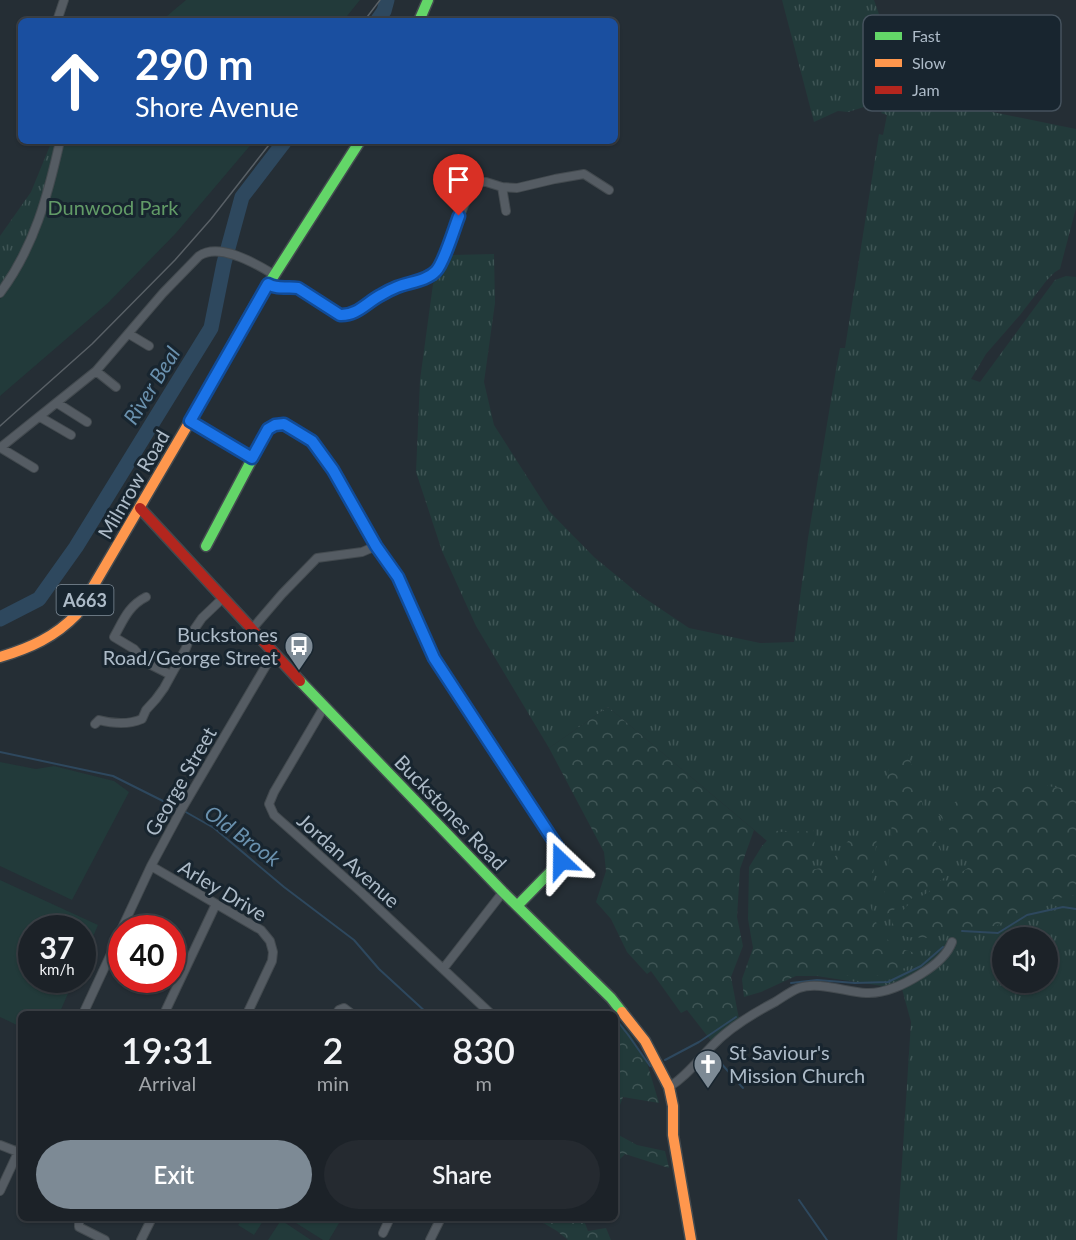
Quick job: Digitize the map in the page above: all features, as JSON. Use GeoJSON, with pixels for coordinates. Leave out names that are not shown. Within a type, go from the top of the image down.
{"type":"FeatureCollection","features":[{"type":"Feature","properties":{"kind":"main road"},"geometry":{"type":"LineString","coordinates":[[419,18],[428,0]]}},
{"type":"Feature","properties":{"kind":"main road","name":"Milnrow Road"},"geometry":{"type":"LineString","coordinates":[[0,657],[35,646],[55,635],[77,614],[271,279],[358,144]]}},
{"type":"Feature","properties":{"kind":"main road"},"geometry":{"type":"LineString","coordinates":[[206,546],[268,429],[284,424],[312,441],[333,470],[376,546],[398,577],[434,658],[559,849],[561,861],[518,905]]}},
{"type":"Feature","properties":{"kind":"main road","name":"Buckstones Road"},"geometry":{"type":"LineString","coordinates":[[140,508],[324,707],[503,892],[611,998],[645,1041],[669,1087],[673,1106],[673,1135],[692,1240]]}},
{"type":"Feature","properties":{"kind":"street"},"geometry":{"type":"LineString","coordinates":[[58,18],[64,0]]}},
{"type":"Feature","properties":{"kind":"street"},"geometry":{"type":"LineString","coordinates":[[0,293],[11,279],[25,252],[42,212],[50,188],[59,144]]}},
{"type":"Feature","properties":{"kind":"street"},"geometry":{"type":"LineString","coordinates":[[34,468],[0,448],[96,371],[163,293],[204,253],[214,251],[237,256],[256,264],[271,279],[272,287],[298,288],[340,315],[348,315],[375,298],[436,272],[465,203],[481,182],[517,188],[584,174],[609,190]]}},
{"type":"Feature","properties":{"kind":"street"},"geometry":{"type":"LineString","coordinates":[[502,187],[506,211]]}},
{"type":"Feature","properties":{"kind":"street"},"geometry":{"type":"LineString","coordinates":[[129,334],[149,346]]}},
{"type":"Feature","properties":{"kind":"street"},"geometry":{"type":"LineString","coordinates":[[96,371],[116,387]]}},
{"type":"Feature","properties":{"kind":"street"},"geometry":{"type":"LineString","coordinates":[[57,403],[87,422]]}},
{"type":"Feature","properties":{"kind":"street"},"geometry":{"type":"LineString","coordinates":[[40,417],[71,435]]}},
{"type":"Feature","properties":{"kind":"street"},"geometry":{"type":"LineString","coordinates":[[190,421],[252,458]]}},
{"type":"Feature","properties":{"kind":"street"},"geometry":{"type":"LineString","coordinates":[[252,629],[317,558],[362,552],[376,546]]}},
{"type":"Feature","properties":{"kind":"street"},"geometry":{"type":"LineString","coordinates":[[146,597],[131,607],[114,637],[134,649],[149,664],[171,675]]}},
{"type":"Feature","properties":{"kind":"street"},"geometry":{"type":"LineString","coordinates":[[95,724],[99,720],[112,723],[132,723],[142,719],[171,675],[191,634],[202,618],[223,598]]}},
{"type":"Feature","properties":{"kind":"street","name":"George Street"},"geometry":{"type":"LineString","coordinates":[[128,915],[180,812],[274,652]]}},
{"type":"Feature","properties":{"kind":"street","name":"Jordan Avenue"},"geometry":{"type":"LineString","coordinates":[[324,707],[274,792],[269,804],[274,815],[362,893],[488,1011]]}},
{"type":"Feature","properties":{"kind":"street","name":"Arley Drive"},"geometry":{"type":"LineString","coordinates":[[151,866],[261,930],[268,937],[272,945],[272,961],[248,1011]]}},
{"type":"Feature","properties":{"kind":"street"},"geometry":{"type":"LineString","coordinates":[[443,969],[503,892]]}},
{"type":"Feature","properties":{"kind":"street"},"geometry":{"type":"LineString","coordinates":[[165,1011],[216,904]]}},
{"type":"Feature","properties":{"kind":"street"},"geometry":{"type":"LineString","coordinates":[[669,1087],[678,1082],[711,1046],[742,1020],[799,988],[811,985],[868,993],[880,992],[903,984],[936,965],[952,942]]}},
{"type":"Feature","properties":{"kind":"street","name":"George Street"},"geometry":{"type":"LineString","coordinates":[[84,1011],[108,960]]}},
{"type":"Feature","properties":{"kind":"street"},"geometry":{"type":"LineString","coordinates":[[0,1145],[18,1149]]}},
{"type":"Feature","properties":{"kind":"street"},"geometry":{"type":"LineString","coordinates":[[0,1191],[18,1153]]}},
{"type":"Feature","properties":{"kind":"street"},"geometry":{"type":"LineString","coordinates":[[79,1221],[79,1227],[105,1240]]}},
{"type":"Feature","properties":{"kind":"street"},"geometry":{"type":"LineString","coordinates":[[141,1240],[150,1221]]}},
{"type":"Feature","properties":{"kind":"street"},"geometry":{"type":"LineString","coordinates":[[383,1233],[389,1221]]}},
{"type":"Feature","properties":{"kind":"street"},"geometry":{"type":"LineString","coordinates":[[430,1240],[440,1221]]}},
{"type":"Feature","properties":{"kind":"green space"},"geometry":{"type":"Polygon","coordinates":[[[186,0],[360,0],[345,18],[165,18],[186,0]]]}},
{"type":"Feature","properties":{"kind":"green space"},"geometry":{"type":"Polygon","coordinates":[[[782,0],[874,0],[879,15],[863,15],[863,107],[848,112],[838,111],[814,122],[782,0]]]}},
{"type":"Feature","properties":{"kind":"green space"},"geometry":{"type":"Polygon","coordinates":[[[883,111],[988,111],[1076,129],[1076,208],[1060,269],[1047,280],[986,354],[971,379],[980,382],[1055,280],[1066,276],[1076,277],[1076,1240],[897,1240],[911,1022],[902,989],[810,975],[779,851],[608,707],[549,748],[476,626],[442,551],[416,472],[420,380],[433,284],[452,255],[494,254],[495,303],[484,382],[494,425],[549,511],[594,557],[640,595],[689,628],[760,643],[794,642],[808,538],[837,364],[840,348],[845,348],[879,134],[883,135],[887,115],[881,113],[883,111]]]}},
{"type":"Feature","properties":{"kind":"green space"},"geometry":{"type":"Polygon","coordinates":[[[52,144],[55,149],[41,203],[17,263],[0,288],[0,236],[31,192],[52,144]]]}},
{"type":"Feature","properties":{"kind":"green space","name":"Dunwood Park"},"geometry":{"type":"Polygon","coordinates":[[[64,144],[251,144],[176,233],[108,303],[0,396],[0,299],[26,259],[48,205],[64,144]]]}},
{"type":"Feature","properties":{"kind":"green space"},"geometry":{"type":"Polygon","coordinates":[[[608,707],[754,830],[740,869],[737,917],[743,946],[731,977],[739,1019],[712,1042],[687,1010],[681,1013],[651,971],[647,974],[627,952],[611,919],[596,902],[606,871],[604,852],[549,748],[608,707]]]}},
{"type":"Feature","properties":{"kind":"green space"},"geometry":{"type":"Polygon","coordinates":[[[908,753],[929,828],[952,873],[887,914],[884,894],[892,837],[887,776],[892,755],[908,753]]]}},
{"type":"Feature","properties":{"kind":"green space"},"geometry":{"type":"Polygon","coordinates":[[[0,762],[36,769],[54,766],[114,781],[129,792],[72,900],[0,866],[0,762]]]}},
{"type":"Feature","properties":{"kind":"green space"},"geometry":{"type":"Polygon","coordinates":[[[1019,782],[1076,790],[1076,895],[1035,902],[996,926],[958,927],[929,938],[907,937],[896,930],[892,922],[909,904],[968,868],[967,856],[938,813],[966,795],[1019,782]]]}},
{"type":"Feature","properties":{"kind":"green space"},"geometry":{"type":"Polygon","coordinates":[[[816,831],[811,870],[826,867],[849,840],[877,836],[870,905],[880,933],[896,947],[918,954],[919,961],[888,976],[796,976],[744,997],[742,979],[753,948],[748,919],[749,867],[762,846],[775,832],[816,831]]]}},
{"type":"Feature","properties":{"kind":"green space"},"geometry":{"type":"Polygon","coordinates":[[[0,880],[76,915],[18,915],[18,993],[68,993],[60,1011],[18,1011],[18,1026],[0,1017],[0,880]]]}},
{"type":"Feature","properties":{"kind":"green space"},"geometry":{"type":"Polygon","coordinates":[[[618,1020],[630,1034],[647,1063],[659,1103],[623,1097],[618,1110],[618,1020]]]}},
{"type":"Feature","properties":{"kind":"green space"},"geometry":{"type":"Polygon","coordinates":[[[618,1135],[637,1145],[665,1151],[669,1168],[625,1154],[618,1161],[618,1135]]]}},
{"type":"Feature","properties":{"kind":"green space"},"geometry":{"type":"Polygon","coordinates":[[[241,1221],[263,1221],[254,1235],[238,1225],[241,1221]]]}},
{"type":"Feature","properties":{"kind":"green space"},"geometry":{"type":"Polygon","coordinates":[[[282,1221],[311,1240],[268,1240],[282,1221]]]}},
{"type":"Feature","properties":{"kind":"green space"},"geometry":{"type":"Polygon","coordinates":[[[293,1221],[340,1221],[329,1240],[323,1240],[293,1221]]]}},
{"type":"Feature","properties":{"kind":"green space"},"geometry":{"type":"Polygon","coordinates":[[[540,1221],[584,1221],[588,1231],[606,1228],[611,1240],[568,1240],[540,1221]]]}},
{"type":"Feature","properties":{"kind":"waterway","name":"River Beal"},"geometry":{"type":"LineString","coordinates":[[379,18],[387,0]]}},
{"type":"Feature","properties":{"kind":"waterway","name":"River Beal"},"geometry":{"type":"LineString","coordinates":[[0,619],[39,599],[76,547],[211,328],[224,263],[242,197],[283,144]]}},
{"type":"Feature","properties":{"kind":"waterway","name":"Old Brook"},"geometry":{"type":"LineString","coordinates":[[0,752],[113,776],[179,809]]}},
{"type":"Feature","properties":{"kind":"waterway","name":"Old Brook"},"geometry":{"type":"LineString","coordinates":[[184,811],[214,828],[284,887],[354,940],[379,969],[425,1011]]}},
{"type":"Feature","properties":{"kind":"waterway","name":"Old Brook"},"geometry":{"type":"LineString","coordinates":[[962,931],[998,933],[1027,915],[1063,907],[1076,909]]}},
{"type":"Feature","properties":{"kind":"waterway","name":"Old Brook"},"geometry":{"type":"LineString","coordinates":[[791,983],[817,980],[855,983],[888,982],[921,966],[943,947]]}},
{"type":"Feature","properties":{"kind":"waterway","name":"Old Brook"},"geometry":{"type":"LineString","coordinates":[[665,1060],[699,1042],[736,1017]]}},
{"type":"Feature","properties":{"kind":"waterway","name":"Old Brook"},"geometry":{"type":"LineString","coordinates":[[618,1022],[650,1066]]}},
{"type":"Feature","properties":{"kind":"waterway"},"geometry":{"type":"LineString","coordinates":[[711,1052],[743,1088]]}},
{"type":"Feature","properties":{"kind":"waterway"},"geometry":{"type":"LineString","coordinates":[[799,1200],[827,1240]]}},
{"type":"Feature","properties":{"kind":"tram line"},"geometry":{"type":"LineString","coordinates":[[366,18],[380,0]]}},
{"type":"Feature","properties":{"kind":"tram line"},"geometry":{"type":"LineString","coordinates":[[0,426],[92,344],[175,260],[211,219],[270,144]]}},
{"type":"Feature","properties":{"kind":"traffic: fast"},"geometry":{"type":"LineString","coordinates":[[420,18],[428,0]]}},
{"type":"Feature","properties":{"kind":"traffic: fast"},"geometry":{"type":"LineString","coordinates":[[236,339],[257,302],[358,144]]}},
{"type":"Feature","properties":{"kind":"traffic: fast"},"geometry":{"type":"LineString","coordinates":[[206,546],[268,429],[284,424],[312,441],[333,470],[376,546],[398,577],[416,617]]}},
{"type":"Feature","properties":{"kind":"traffic: fast"},"geometry":{"type":"LineString","coordinates":[[300,681],[503,892],[611,998],[622,1012]]}},
{"type":"Feature","properties":{"kind":"traffic: fast"},"geometry":{"type":"LineString","coordinates":[[518,905],[561,861],[559,849],[543,824]]}},
{"type":"Feature","properties":{"kind":"traffic: slow"},"geometry":{"type":"LineString","coordinates":[[0,657],[42,641],[77,614],[236,339]]}},
{"type":"Feature","properties":{"kind":"traffic: slow"},"geometry":{"type":"LineString","coordinates":[[416,617],[434,658],[543,824]]}},
{"type":"Feature","properties":{"kind":"traffic: slow"},"geometry":{"type":"LineString","coordinates":[[622,1012],[645,1041],[669,1087],[673,1106],[673,1135],[691,1240]]}},
{"type":"Feature","properties":{"kind":"traffic: jam"},"geometry":{"type":"LineString","coordinates":[[140,508],[300,681]]}},
{"type":"Feature","properties":{"kind":"place","name":"Buckstones Road/George Street"},"geometry":{"type":"Point","coordinates":[299,672]}},
{"type":"Feature","properties":{"kind":"place","name":"St Saviour's Mission Church"},"geometry":{"type":"Point","coordinates":[708,1090]}},
{"type":"Feature","properties":{"kind":"route"},"geometry":{"type":"LineString","coordinates":[[459,216],[436,272],[375,298],[348,315],[340,315],[298,288],[272,287],[268,284],[190,421],[252,458],[268,429],[275,425],[284,424],[312,441],[333,470],[376,546],[398,577],[434,658],[559,849],[561,861]]}}]}
